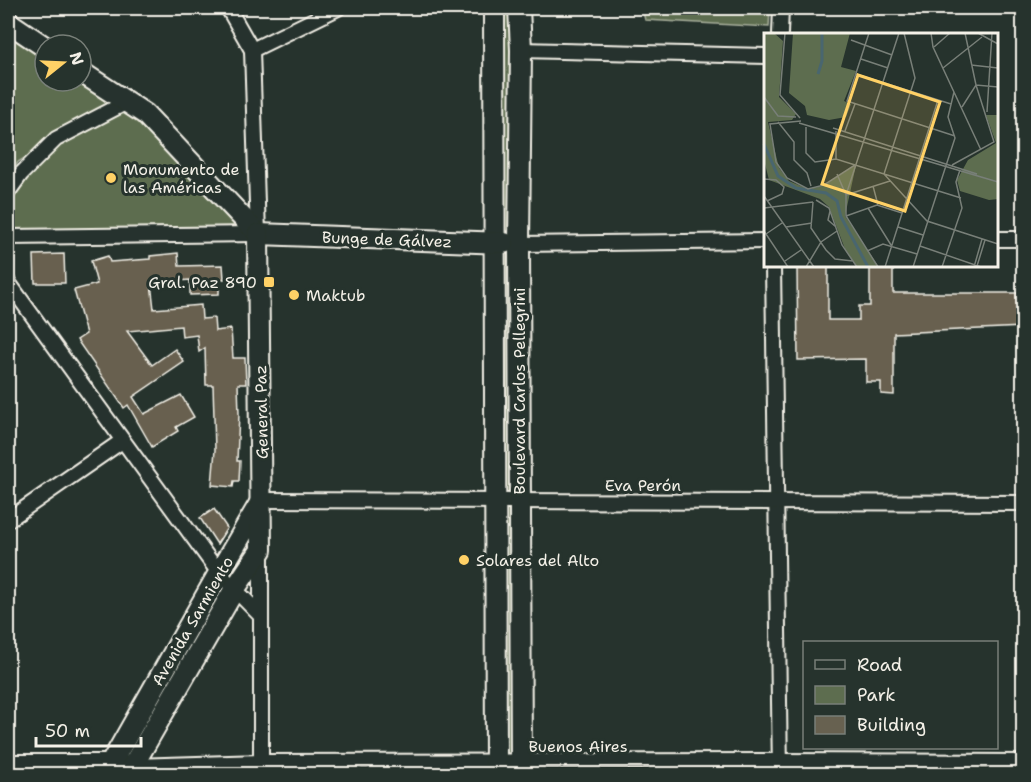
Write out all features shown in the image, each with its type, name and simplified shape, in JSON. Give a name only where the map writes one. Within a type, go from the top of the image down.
[{"type":"street","points":[[228,8],[252,50],[338,8]]},
{"type":"street","name":"Boulevard Carlos Pellegrini","points":[[494,8],[496,769]]},
{"type":"street","name":"Boulevard Carlos Pellegrini","points":[[519,8],[521,50],[520,768]]},
{"type":"street","points":[[780,33],[781,8]]},
{"type":"street","points":[[8,22],[33,40]]},
{"type":"street","name":"General Paz","points":[[252,50],[258,234],[262,500],[261,768]]},
{"type":"street","points":[[521,50],[764,56]]},
{"type":"street","points":[[93,80],[145,114],[258,234]]},
{"type":"street","points":[[8,192],[21,174],[56,139],[127,102]]},
{"type":"street","name":"Bunge de Gálvez","points":[[8,237],[258,234],[519,244],[764,241]]},
{"type":"street","points":[[998,239],[1023,239]]},
{"type":"street","points":[[773,267],[780,767]]},
{"type":"street","points":[[8,282],[219,573],[261,616]]},
{"type":"street","points":[[8,520],[122,441]]},
{"type":"street","name":"Eva Perón","points":[[262,500],[1023,503]]},
{"type":"street","name":"Avenida Sarmiento","points":[[119,770],[219,573],[262,500]]},
{"type":"street","name":"Avenida Sarmiento","points":[[119,770],[261,550]]},
{"type":"street","name":"Buenos Aires","points":[[119,770],[780,767],[1023,762]]},
{"type":"street","points":[[8,765],[119,770]]},
{"type":"green space","points":[[494,8],[518,8],[520,763],[496,762]]},
{"type":"green space","points":[[642,8],[770,8],[769,27],[645,20]]},
{"type":"green space","points":[[8,29],[33,46],[33,93],[93,93],[93,86],[127,102],[258,234],[8,237],[8,192],[55,139],[18,162],[8,179]]},
{"type":"building","points":[[178,253],[179,266],[223,265],[224,279],[219,279],[219,294],[190,295],[190,280],[151,283],[154,309],[201,305],[202,319],[214,318],[215,331],[231,329],[233,358],[245,358],[246,384],[238,384],[239,481],[234,481],[233,487],[212,485],[215,450],[213,385],[206,385],[205,348],[199,352],[197,335],[182,337],[181,326],[127,331],[152,365],[175,349],[184,362],[133,397],[144,414],[181,395],[194,417],[176,427],[178,431],[152,447],[128,405],[124,408],[77,340],[86,334],[74,290],[97,284],[91,261],[108,256],[110,262],[150,259],[150,256]]},
{"type":"building","points":[[64,254],[65,283],[35,283],[34,255]]},
{"type":"building","points":[[797,267],[828,267],[828,320],[859,320],[859,306],[870,306],[870,267],[893,267],[893,293],[1022,293],[1023,327],[894,333],[894,395],[881,394],[881,382],[866,382],[866,359],[798,360]]},
{"type":"building","points":[[214,509],[227,528],[217,544],[200,518]]},
{"type":"place","name":"Monumento de las Américas","points":[[111,178]]},
{"type":"place","name":"Gral. Paz 890","points":[[269,282]]},
{"type":"place","name":"Maktub","points":[[294,295]]},
{"type":"place","name":"Solares del Alto","points":[[464,560]]}]
